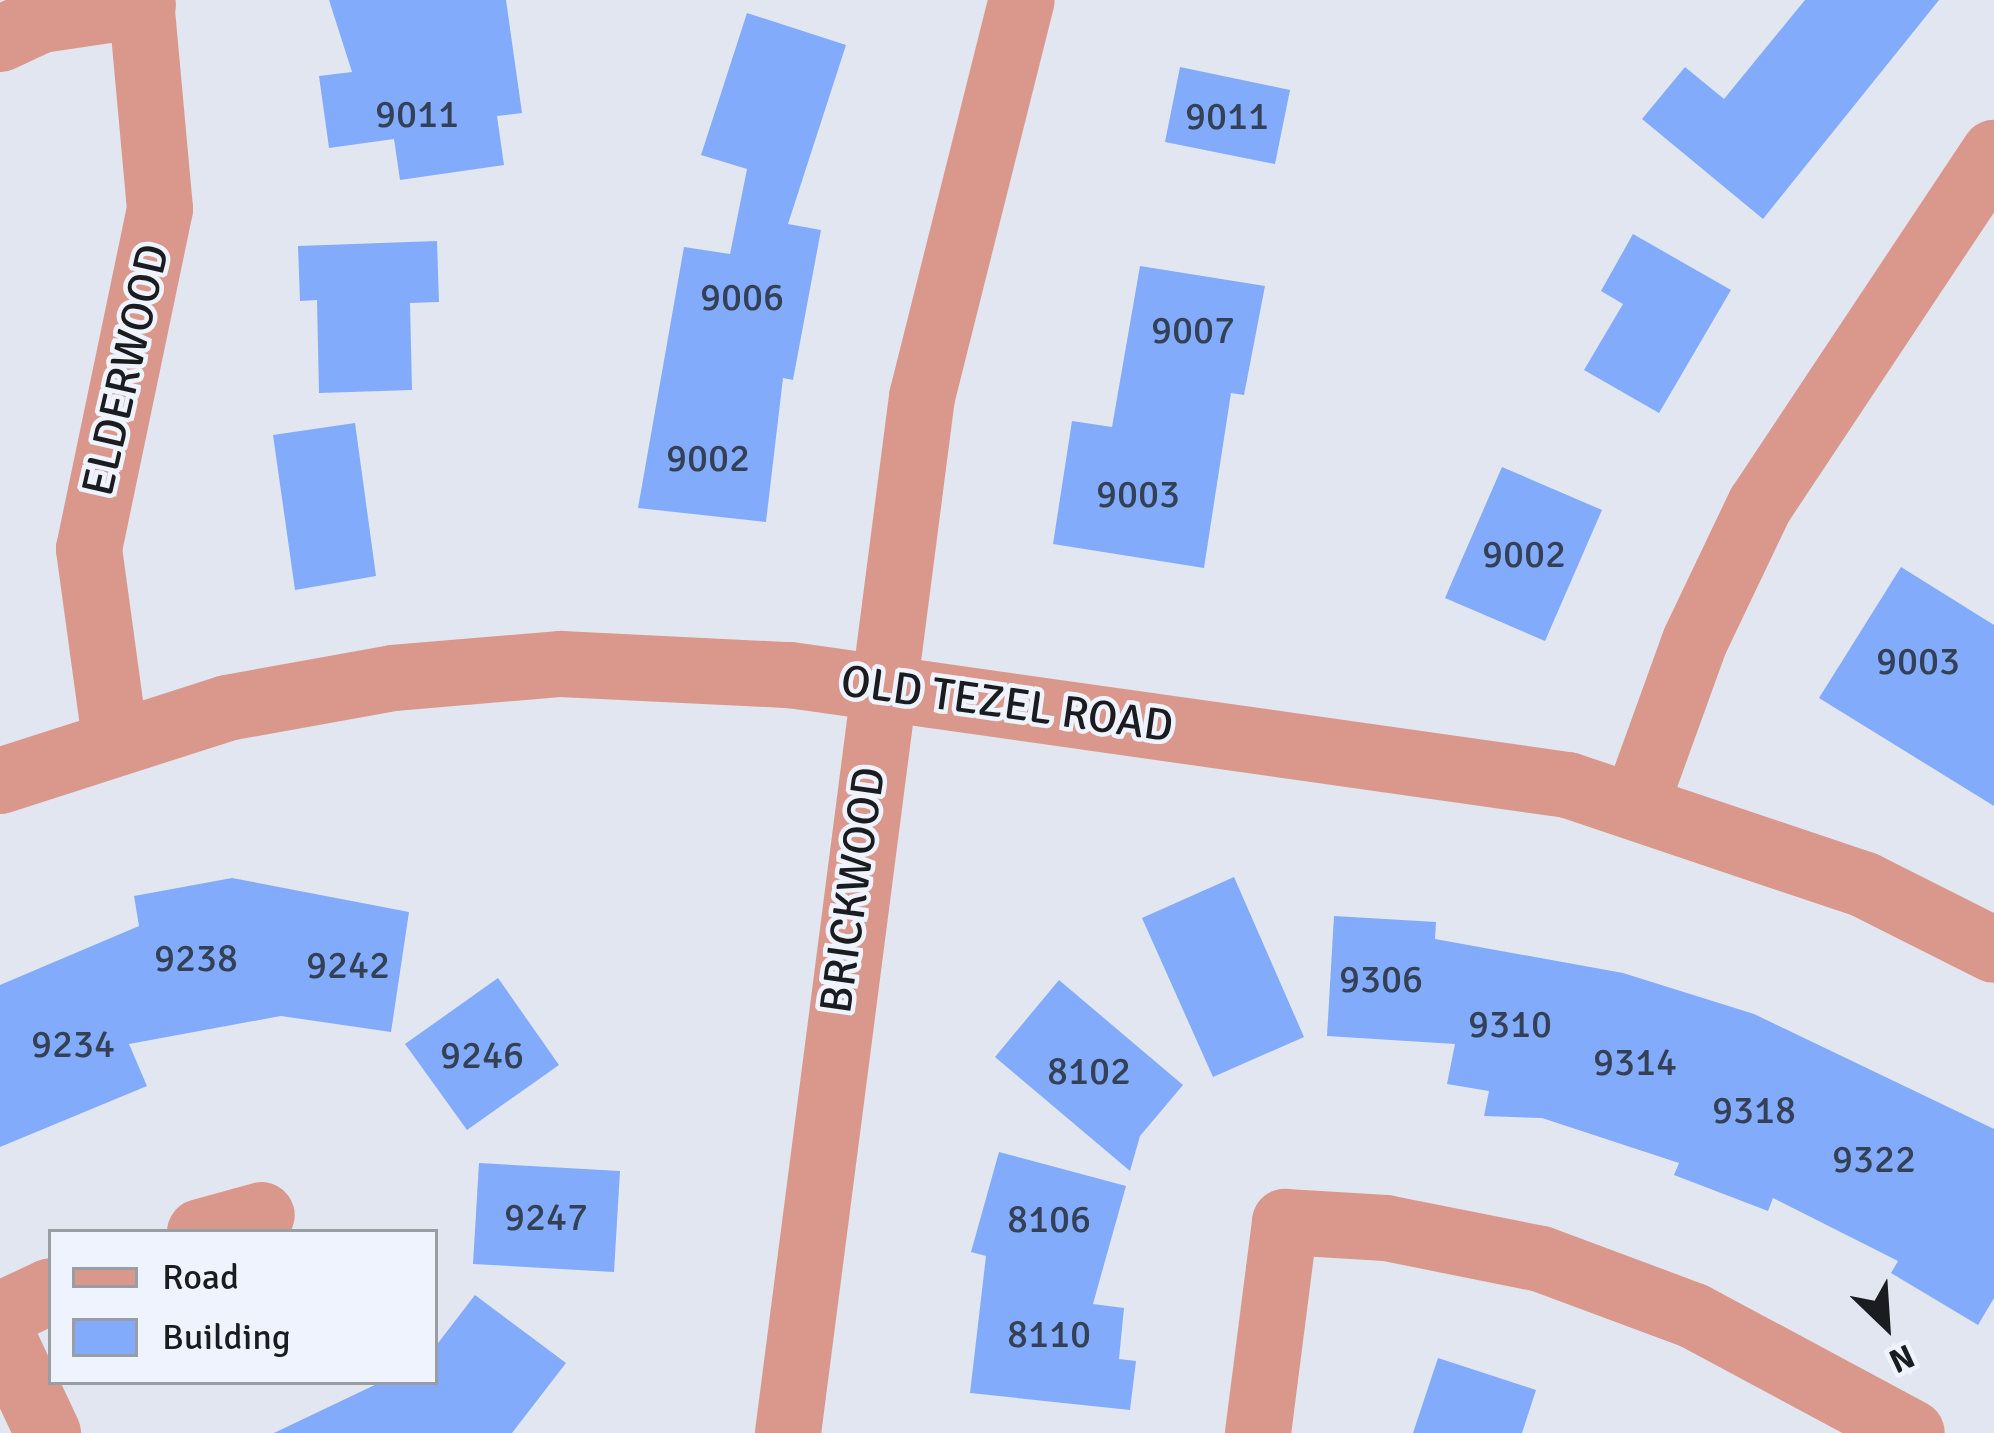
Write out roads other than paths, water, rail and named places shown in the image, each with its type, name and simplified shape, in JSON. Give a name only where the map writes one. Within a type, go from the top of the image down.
[{"type":"street","name":"BRICKWOOD","points":[[788,1433],[836,994],[884,688],[922,397],[1022,0]]},
{"type":"street","points":[[0,39],[41,20],[142,3]]},
{"type":"street","name":"ELDERWOOD","points":[[116,739],[89,549],[160,209],[142,3]]},
{"type":"street","points":[[1636,805],[1760,505],[1994,152]]},
{"type":"street","name":"OLD TEZEL ROAD","points":[[0,781],[116,739],[393,678],[561,664],[884,688],[1455,761],[1636,805],[1865,886],[1994,950]]},
{"type":"street","points":[[1258,1433],[1285,1222],[1386,1228],[1541,1259],[1694,1316],[1912,1433]]},
{"type":"street","points":[[0,1315],[48,1292]]},
{"type":"street","points":[[0,1331],[48,1433]]}]
